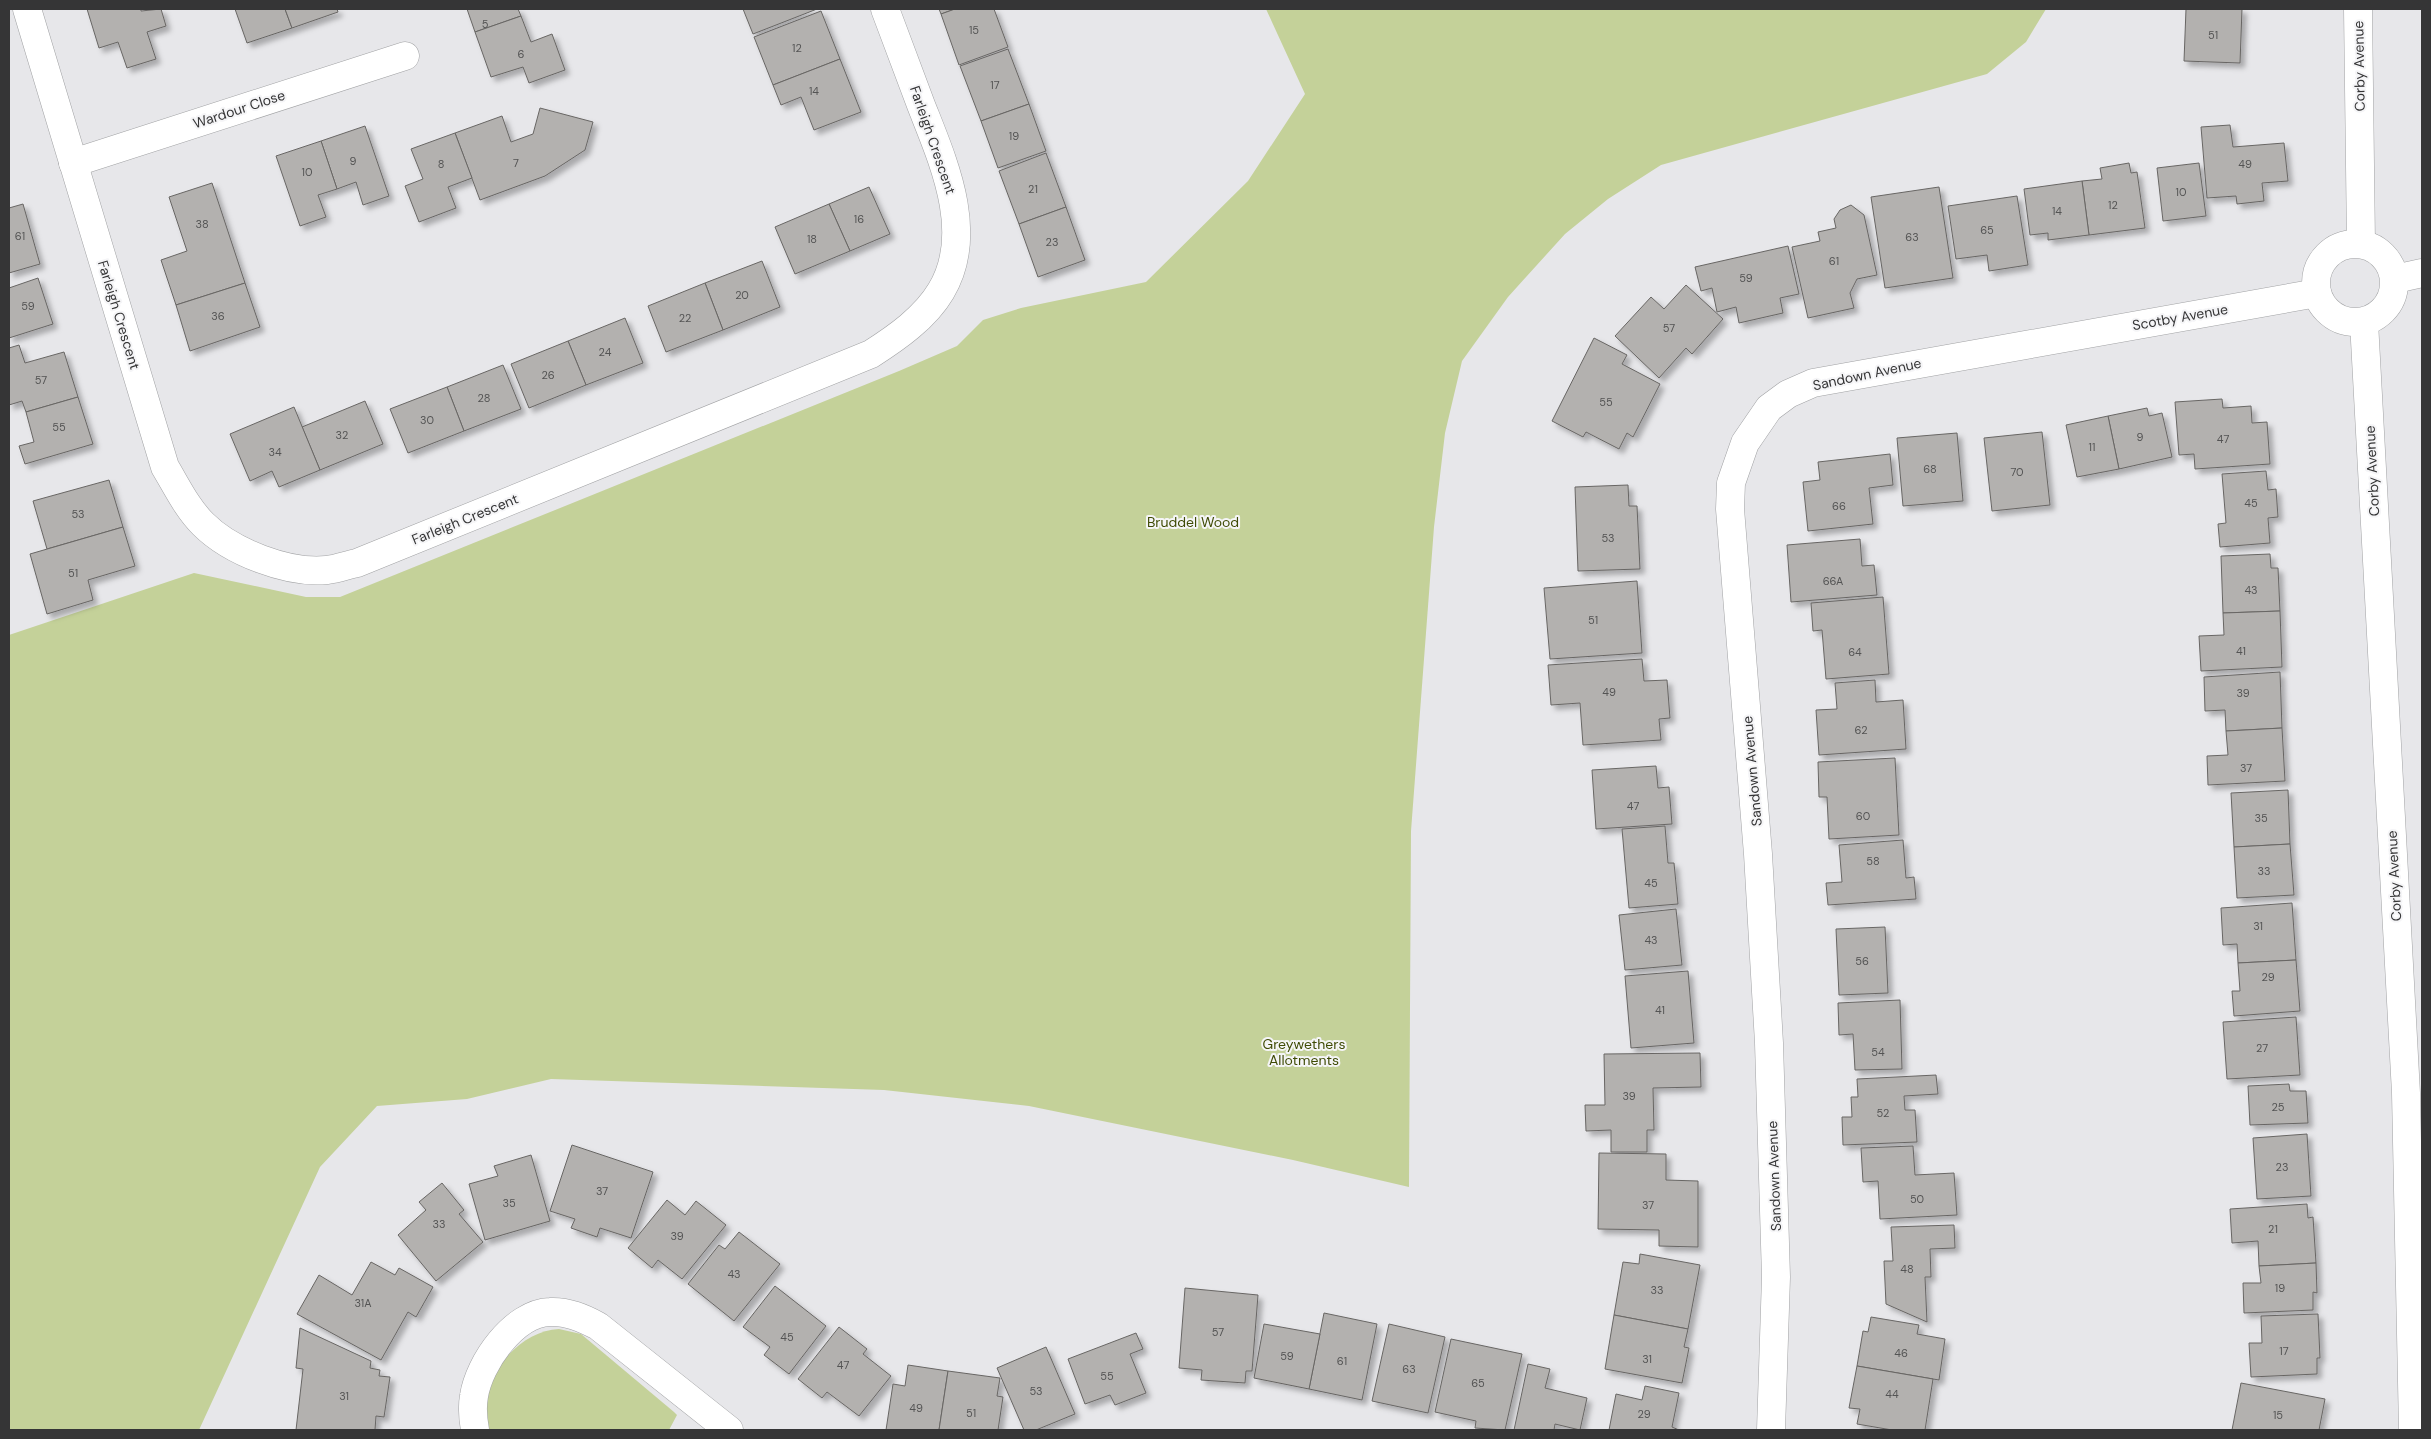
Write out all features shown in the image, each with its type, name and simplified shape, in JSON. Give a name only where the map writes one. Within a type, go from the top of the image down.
[{"type":"street","name":"Farleigh Crescent","points":[[26,9],[166,466],[185,501],[203,524],[223,540],[246,552],[287,567],[326,570],[357,562],[871,354],[906,330],[944,286],[953,258],[956,230],[953,200],[944,165],[885,9]]},
{"type":"street","name":"Corby Avenue","points":[[2358,9],[2361,244]]},
{"type":"street","name":"Wardour Close","points":[[72,163],[405,56]]},
{"type":"street","points":[[2361,244],[2373,248],[2384,255],[2391,266],[2395,279],[2394,293],[2388,306],[2377,316],[2364,322],[2348,322],[2334,316],[2323,307],[2317,293],[2316,273],[2326,256],[2342,245],[2361,244]]},
{"type":"street","points":[[2395,279],[2422,272]]},
{"type":"street","name":"Scotby Avenue","points":[[2044,341],[2317,293]]},
{"type":"street","name":"Corby Avenue","points":[[2364,322],[2414,1093],[2413,1430]]},
{"type":"street","name":"Sandown Avenue","points":[[1771,1430],[1776,1277],[1769,1043],[1758,854],[1730,509],[1731,482],[1745,443],[1769,408],[1788,394],[1813,383],[2044,341]]},
{"type":"street","points":[[475,1430],[472,1408],[474,1394],[483,1368],[496,1346],[522,1323],[534,1316],[549,1312],[581,1317],[598,1326],[700,1421],[729,1430]]},
{"type":"green space","points":[[1266,9],[2046,9],[2026,42],[1987,74],[1661,165],[1608,199],[1565,234],[1508,297],[1462,361],[1445,433],[1434,527],[1411,831],[1409,1187],[1293,1160],[1029,1106],[884,1090],[551,1079],[467,1099],[377,1106],[320,1167],[199,1430],[9,1430],[9,635],[194,573],[306,597],[340,597],[899,371],[957,346],[983,320],[1021,308],[1146,282],[1248,181],[1305,94]]},
{"type":"green space","points":[[559,1329],[581,1334],[674,1412],[677,1415],[669,1430],[489,1430],[485,1413],[487,1396],[492,1379],[501,1364],[513,1350],[527,1339],[543,1332]]},
{"type":"building","points":[[87,9],[141,9],[141,11],[161,9],[166,26],[147,32],[156,59],[127,68],[118,42],[99,48]]},
{"type":"building","points":[[235,9],[285,9],[292,28],[247,43]]},
{"type":"building","points":[[285,9],[337,9],[338,12],[292,28]]},
{"type":"building","points":[[467,9],[518,9],[521,16],[475,32]]},
{"type":"building","points":[[743,9],[817,9],[753,34]]},
{"type":"building","points":[[939,9],[955,9],[941,14]]},
{"type":"building","points":[[955,9],[994,9],[1008,47],[959,65],[941,14]]},
{"type":"building","points":[[2186,9],[2242,9],[2240,63],[2184,61]]},
{"type":"building","points":[[821,11],[840,59],[773,85],[754,37]]},
{"type":"building","points":[[521,16],[531,42],[552,34],[565,70],[529,83],[523,67],[491,77],[475,32]]},
{"type":"building","points":[[1008,49],[1029,104],[981,121],[960,66]]},
{"type":"building","points":[[840,59],[861,112],[814,130],[801,97],[781,105],[773,85]]},
{"type":"building","points":[[1029,104],[1046,151],[998,168],[981,121]]},
{"type":"building","points":[[540,108],[593,122],[585,150],[545,176],[480,200],[455,133],[502,116],[511,142],[533,134]]},
{"type":"building","points":[[2230,125],[2233,147],[2284,143],[2288,181],[2262,183],[2264,201],[2237,204],[2236,196],[2207,198],[2201,127]]},
{"type":"building","points":[[365,126],[389,196],[363,205],[356,182],[337,189],[321,141]]},
{"type":"building","points":[[455,133],[472,178],[448,187],[456,208],[419,222],[405,186],[423,179],[411,149]]},
{"type":"building","points":[[321,141],[337,189],[318,195],[326,217],[300,226],[276,156]]},
{"type":"building","points":[[1046,153],[1066,207],[1019,224],[999,171]]},
{"type":"building","points":[[2129,163],[2131,173],[2137,172],[2145,228],[2089,235],[2082,181],[2102,179],[2100,168]]},
{"type":"building","points":[[2199,163],[2206,216],[2163,221],[2157,168]]},
{"type":"building","points":[[2082,181],[2089,235],[2048,240],[2048,233],[2030,235],[2024,189]]},
{"type":"building","points":[[212,183],[245,283],[176,305],[161,260],[187,251],[169,197]]},
{"type":"building","points":[[869,187],[890,234],[850,251],[829,204]]},
{"type":"building","points":[[1939,187],[1953,278],[1885,288],[1871,197]]},
{"type":"building","points":[[2017,196],[2028,265],[1989,271],[1987,255],[1956,259],[1948,206]]},
{"type":"building","points":[[23,204],[40,264],[9,273],[9,208]]},
{"type":"building","points":[[829,204],[850,251],[795,274],[775,227]]},
{"type":"building","points":[[1851,205],[1864,215],[1877,275],[1857,279],[1850,293],[1854,308],[1808,318],[1792,247],[1820,241],[1818,232],[1836,228],[1834,219],[1840,210]]},
{"type":"building","points":[[1066,207],[1085,260],[1038,277],[1019,224]]},
{"type":"building","points":[[1788,246],[1799,294],[1780,298],[1783,313],[1739,323],[1736,307],[1717,312],[1712,288],[1701,291],[1695,267]]},
{"type":"building","points":[[762,261],[780,307],[723,330],[705,283]]},
{"type":"building","points":[[38,278],[53,324],[9,338],[9,288]]},
{"type":"building","points":[[245,283],[260,327],[190,351],[176,305]]},
{"type":"building","points":[[705,283],[723,330],[666,352],[648,306]]},
{"type":"building","points":[[1686,285],[1723,319],[1692,354],[1686,348],[1659,378],[1615,336],[1651,297],[1664,309]]},
{"type":"building","points":[[625,318],[643,363],[586,385],[568,341]]},
{"type":"building","points":[[1594,338],[1627,355],[1622,364],[1660,384],[1633,437],[1627,433],[1619,449],[1586,432],[1583,437],[1552,421]]},
{"type":"building","points":[[568,341],[586,385],[529,408],[511,364]]},
{"type":"building","points":[[19,345],[25,363],[64,352],[78,397],[26,412],[22,401],[9,405],[9,348]]},
{"type":"building","points":[[503,365],[521,409],[464,431],[447,387]]},
{"type":"building","points":[[447,387],[464,431],[408,453],[390,409]]},
{"type":"building","points":[[78,397],[93,444],[25,464],[19,446],[34,442],[26,412]]},
{"type":"building","points":[[2222,399],[2223,408],[2251,406],[2252,423],[2267,422],[2270,464],[2195,469],[2194,454],[2179,455],[2175,402]]},
{"type":"building","points":[[365,401],[383,444],[320,470],[302,427]]},
{"type":"building","points":[[294,407],[320,470],[279,487],[272,471],[250,481],[230,434]]},
{"type":"building","points":[[2147,408],[2149,416],[2162,413],[2172,457],[2119,469],[2108,416]]},
{"type":"building","points":[[2108,416],[2119,469],[2077,477],[2066,425]]},
{"type":"building","points":[[2042,432],[2050,505],[1992,511],[1984,438]]},
{"type":"building","points":[[1957,433],[1963,501],[1903,506],[1897,438]]},
{"type":"building","points":[[1890,454],[1893,485],[1869,488],[1873,524],[1808,531],[1803,482],[1820,480],[1818,462]]},
{"type":"building","points":[[2266,471],[2268,490],[2276,489],[2278,517],[2268,518],[2270,543],[2220,547],[2218,524],[2226,523],[2222,474]]},
{"type":"building","points":[[109,480],[123,527],[47,549],[33,501]]},
{"type":"building","points":[[1628,485],[1629,506],[1637,506],[1640,569],[1578,571],[1575,487]]},
{"type":"building","points":[[123,527],[135,566],[88,580],[93,600],[47,614],[30,554]]},
{"type":"building","points":[[1860,539],[1862,566],[1874,565],[1877,595],[1791,602],[1787,545]]},
{"type":"building","points":[[2270,554],[2271,568],[2278,568],[2280,611],[2223,613],[2221,556]]},
{"type":"building","points":[[1637,581],[1642,653],[1550,659],[1544,588]]},
{"type":"building","points":[[1883,597],[1889,674],[1826,679],[1822,630],[1813,631],[1811,603]]},
{"type":"building","points":[[2280,611],[2282,667],[2201,671],[2199,636],[2224,635],[2223,613]]},
{"type":"building","points":[[1642,659],[1644,681],[1667,680],[1670,718],[1659,719],[1661,740],[1583,745],[1580,703],[1551,705],[1548,665]]},
{"type":"building","points":[[2280,672],[2282,728],[2226,731],[2225,710],[2205,711],[2204,677]]},
{"type":"building","points":[[1875,680],[1876,702],[1903,700],[1906,749],[1819,755],[1816,710],[1837,709],[1835,683]]},
{"type":"building","points":[[2282,728],[2285,781],[2208,785],[2207,756],[2228,755],[2226,731]]},
{"type":"building","points":[[1895,758],[1899,835],[1829,839],[1827,797],[1819,797],[1818,762]]},
{"type":"building","points":[[1656,766],[1658,788],[1669,787],[1672,824],[1596,829],[1592,770]]},
{"type":"building","points":[[2288,790],[2290,844],[2234,847],[2231,793]]},
{"type":"building","points":[[1665,826],[1668,863],[1674,863],[1678,904],[1629,908],[1622,829]]},
{"type":"building","points":[[1903,840],[1906,878],[1914,877],[1916,899],[1828,905],[1826,883],[1842,882],[1839,845]]},
{"type":"building","points":[[2290,844],[2294,895],[2237,898],[2234,847]]},
{"type":"building","points":[[2292,903],[2296,960],[2238,963],[2237,944],[2223,945],[2221,908]]},
{"type":"building","points":[[1676,909],[1682,965],[1625,970],[1619,915]]},
{"type":"building","points":[[1885,927],[1888,993],[1839,995],[1836,929]]},
{"type":"building","points":[[2296,960],[2300,1011],[2234,1016],[2232,991],[2240,991],[2238,963]]},
{"type":"building","points":[[1688,971],[1694,1043],[1631,1048],[1625,976]]},
{"type":"building","points":[[1900,1000],[1902,1069],[1855,1070],[1853,1034],[1839,1035],[1838,1003]]},
{"type":"building","points":[[2296,1017],[2300,1075],[2227,1079],[2223,1022]]},
{"type":"building","points":[[1700,1053],[1701,1087],[1653,1088],[1654,1130],[1647,1130],[1647,1152],[1611,1152],[1611,1130],[1586,1131],[1585,1105],[1605,1105],[1604,1054]]},
{"type":"building","points":[[1936,1075],[1938,1094],[1904,1096],[1905,1110],[1915,1110],[1917,1142],[1843,1145],[1842,1117],[1852,1117],[1851,1097],[1858,1097],[1857,1079]]},
{"type":"building","points":[[2289,1084],[2290,1091],[2306,1091],[2308,1123],[2250,1125],[2248,1086]]},
{"type":"building","points":[[2307,1134],[2311,1196],[2257,1199],[2253,1138]]},
{"type":"building","points":[[572,1145],[653,1172],[631,1238],[600,1228],[597,1237],[571,1228],[575,1219],[550,1211]]},
{"type":"building","points":[[1913,1146],[1915,1175],[1954,1173],[1957,1215],[1880,1219],[1878,1181],[1863,1182],[1861,1148]]},
{"type":"building","points":[[1599,1153],[1666,1154],[1666,1180],[1698,1181],[1698,1247],[1659,1246],[1659,1230],[1598,1229]]},
{"type":"building","points":[[531,1155],[550,1221],[485,1240],[469,1184],[498,1176],[494,1166]]},
{"type":"building","points":[[442,1183],[464,1210],[459,1214],[483,1242],[436,1281],[398,1235],[426,1210],[419,1202]]},
{"type":"building","points":[[667,1200],[685,1215],[696,1201],[726,1225],[682,1279],[658,1260],[652,1268],[628,1248]]},
{"type":"building","points":[[2307,1204],[2308,1218],[2313,1217],[2316,1263],[2259,1266],[2258,1241],[2232,1243],[2230,1209]]},
{"type":"building","points":[[1954,1225],[1955,1248],[1930,1249],[1931,1277],[1925,1277],[1927,1322],[1886,1304],[1884,1261],[1893,1261],[1891,1227]]},
{"type":"building","points":[[739,1232],[780,1264],[734,1321],[688,1284],[719,1245],[725,1249]]},
{"type":"building","points":[[1640,1254],[1700,1265],[1688,1329],[1614,1315],[1623,1262],[1639,1264]]},
{"type":"building","points":[[371,1262],[395,1275],[399,1268],[433,1287],[416,1317],[408,1312],[381,1360],[297,1314],[319,1275],[352,1295]]},
{"type":"building","points":[[2316,1263],[2317,1293],[2313,1292],[2313,1310],[2244,1313],[2243,1283],[2261,1283],[2259,1266]]},
{"type":"building","points":[[775,1286],[826,1326],[789,1374],[764,1355],[770,1347],[743,1327]]},
{"type":"building","points":[[1185,1288],[1258,1295],[1252,1371],[1246,1371],[1245,1383],[1201,1380],[1202,1370],[1179,1368]]},
{"type":"building","points":[[1324,1313],[1377,1324],[1362,1400],[1309,1389]]},
{"type":"building","points":[[2318,1314],[2320,1358],[2317,1358],[2317,1374],[2251,1377],[2249,1343],[2262,1343],[2261,1316]]},
{"type":"building","points":[[1614,1315],[1688,1329],[1684,1347],[1689,1348],[1682,1383],[1605,1369]]},
{"type":"building","points":[[1871,1317],[1919,1325],[1917,1334],[1945,1339],[1939,1380],[1857,1366],[1863,1331],[1868,1332]]},
{"type":"building","points":[[1264,1324],[1320,1334],[1309,1389],[1254,1378]]},
{"type":"building","points":[[1389,1324],[1445,1337],[1428,1413],[1372,1401]]},
{"type":"building","points":[[839,1327],[867,1349],[863,1354],[891,1376],[859,1416],[827,1392],[822,1398],[798,1379]]},
{"type":"building","points":[[300,1328],[371,1361],[370,1368],[380,1370],[379,1376],[390,1377],[384,1417],[376,1416],[375,1430],[296,1430],[303,1369],[296,1368]]},
{"type":"building","points":[[1136,1333],[1143,1349],[1130,1354],[1146,1393],[1115,1405],[1110,1395],[1085,1404],[1068,1359]]},
{"type":"building","points":[[1451,1339],[1522,1354],[1505,1430],[1475,1428],[1476,1421],[1435,1412]]},
{"type":"building","points":[[1046,1347],[1075,1414],[1036,1430],[1024,1430],[997,1368]]},
{"type":"building","points":[[1528,1364],[1550,1369],[1545,1388],[1587,1398],[1580,1430],[1555,1424],[1554,1430],[1514,1430]]},
{"type":"building","points":[[908,1365],[948,1371],[939,1430],[886,1430],[893,1384],[905,1386]]},
{"type":"building","points":[[1857,1366],[1933,1379],[1925,1430],[1892,1430],[1857,1424],[1860,1409],[1849,1408]]},
{"type":"building","points":[[948,1371],[1000,1378],[997,1396],[1003,1397],[998,1430],[939,1430]]},
{"type":"building","points":[[2241,1383],[2325,1399],[2319,1430],[2232,1430]]},
{"type":"building","points":[[1645,1386],[1679,1393],[1672,1427],[1679,1430],[1609,1430],[1616,1394],[1642,1400]]},
{"type":"park label","name":"Bruddel Wood","points":[[1193,522]]},
{"type":"park label","name":"Greywethers Allotments","points":[[1304,1052]]}]
